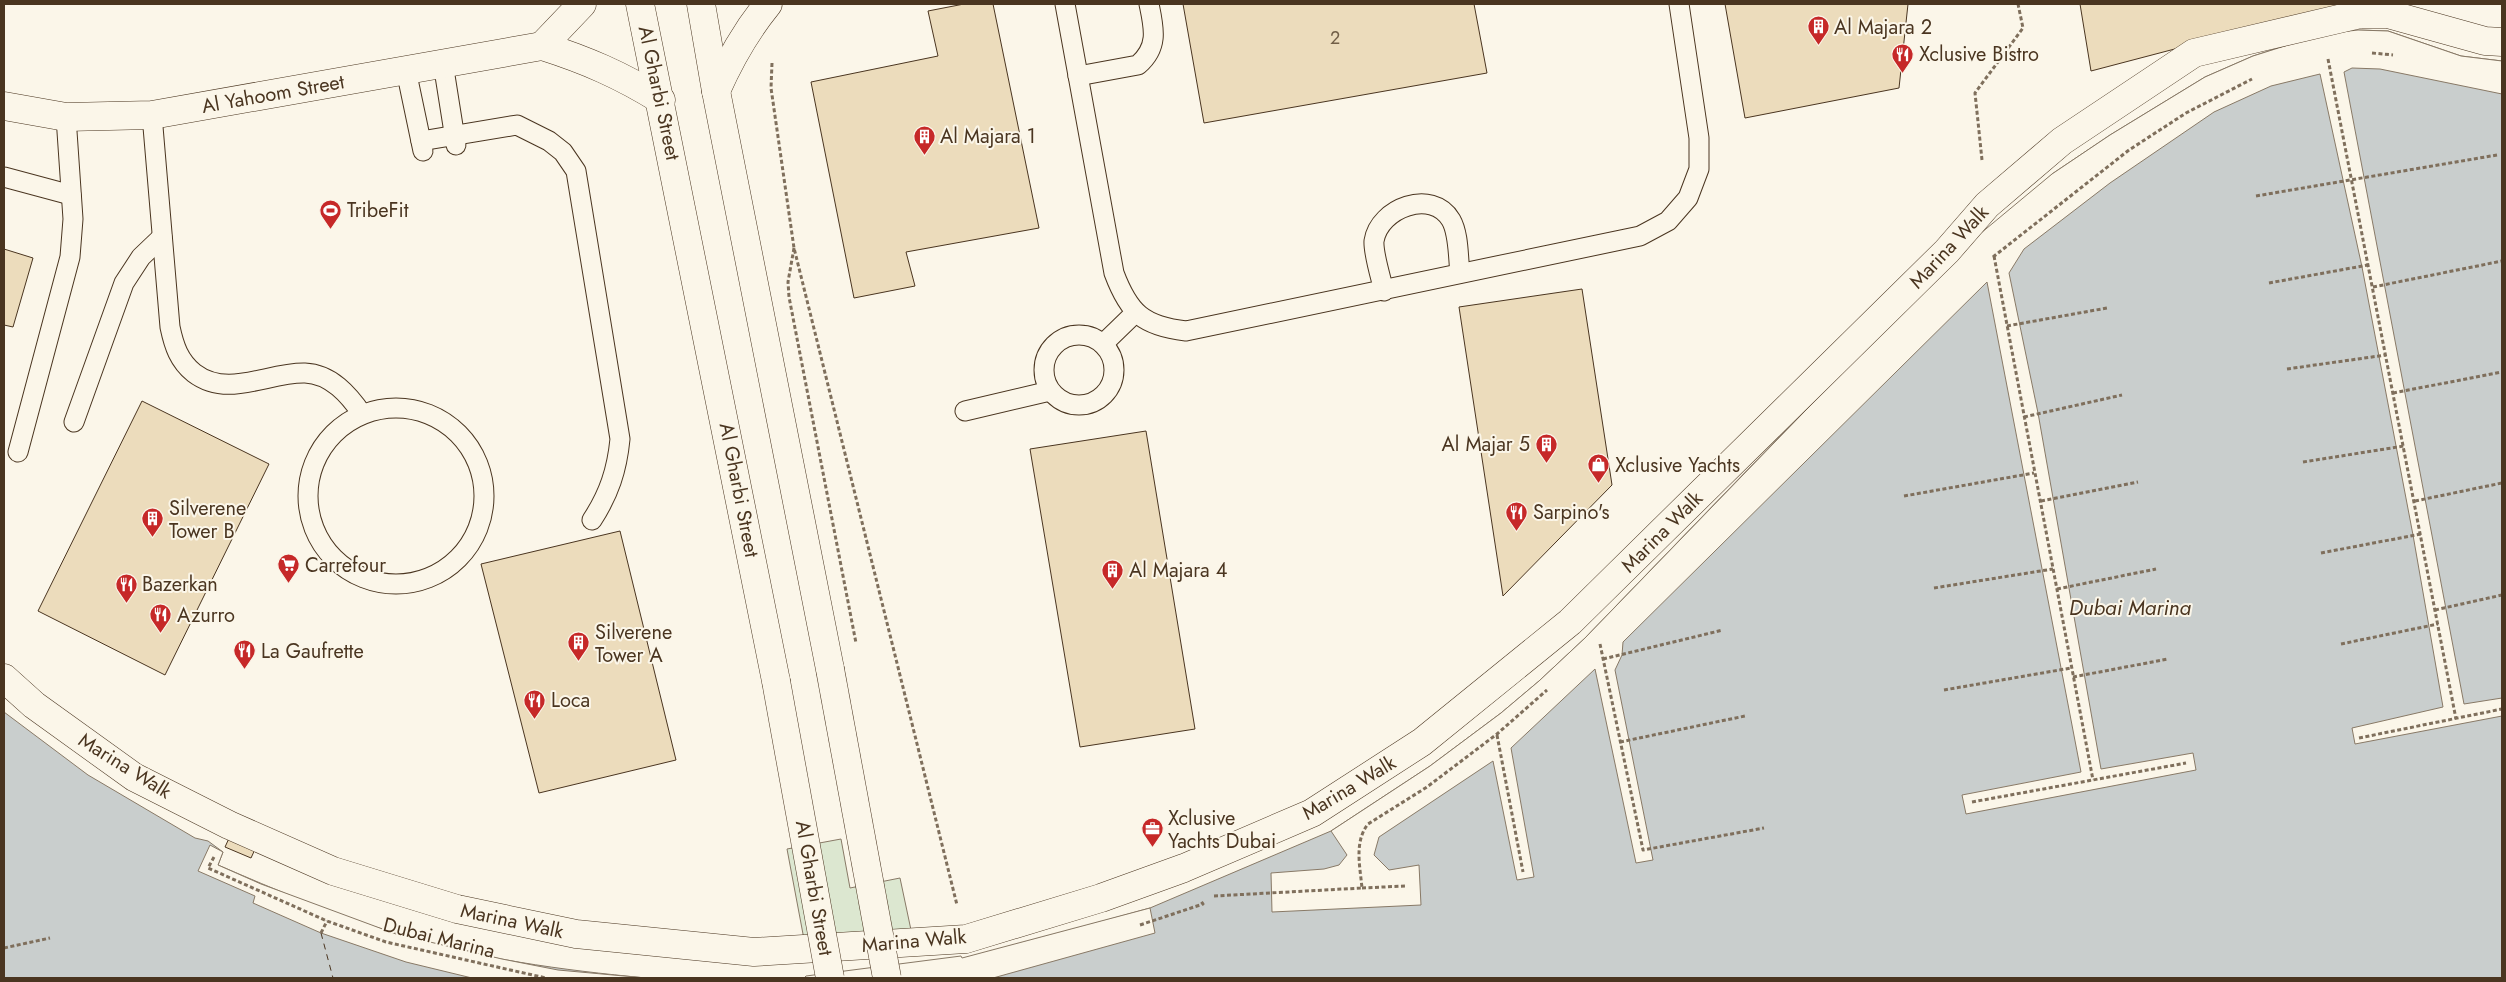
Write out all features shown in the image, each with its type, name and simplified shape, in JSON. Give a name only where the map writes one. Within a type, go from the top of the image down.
[{"type":"street","points":[[542,46],[582,4]]},
{"type":"street","name":"Al Gharbi Street","points":[[640,4],[661,100],[776,681],[830,978]]},
{"type":"street","points":[[701,4],[716,91],[830,669],[887,978]]},
{"type":"street","points":[[716,91],[731,58],[749,27],[768,4]]},
{"type":"street","name":"Marina Walk","points":[[4,678],[34,706],[134,777],[229,825],[333,872],[457,910],[576,934],[754,952],[966,939],[1119,891],[1184,868],[1275,829],[1312,813],[1422,742],[1570,622],[1947,251],[1987,206],[2062,141],[2194,53],[2360,14],[2388,14],[2484,41],[2502,42]]},
{"type":"street","name":"Al Yahoom Street","points":[[4,106],[66,117],[152,116],[542,46],[583,59],[615,73],[661,100]]},
{"type":"lane","points":[[1065,4],[1114,273],[1123,297],[1135,313],[1151,324],[1167,329],[1186,330],[1384,291],[1460,273],[1640,236],[1668,221],[1688,198],[1698,169],[1699,138],[1679,4]]},
{"type":"lane","points":[[1078,76],[1138,65],[1146,58],[1151,50],[1155,33],[1149,4]]},
{"type":"lane","points":[[443,63],[455,140]]},
{"type":"lane","points":[[406,70],[422,146],[517,125],[549,141],[563,152],[576,171],[620,439],[614,480],[605,501],[592,520]]},
{"type":"lane","points":[[152,116],[170,327],[174,347],[184,365],[201,378],[220,386],[306,373],[335,383],[350,397],[362,414]]},
{"type":"lane","points":[[18,452],[70,257],[73,219],[66,117]]},
{"type":"lane","points":[[4,177],[71,194]]},
{"type":"lane","points":[[1384,291],[1374,242],[1379,228],[1402,208],[1417,203],[1437,207],[1450,219],[1455,229],[1460,273]]},
{"type":"lane","points":[[74,422],[124,283],[140,256],[162,237]]},
{"type":"lane","points":[[1103,344],[1135,313]]},
{"type":"lane","points":[[1076,335],[1090,336],[1103,344],[1112,356],[1115,371],[1113,386],[1104,397],[1090,404],[1076,406],[1062,401],[1050,391],[1044,378],[1044,363],[1051,349],[1062,339],[1076,335]]},
{"type":"lane","points":[[965,411],[1050,391]]},
{"type":"lane","points":[[390,408],[419,410],[446,422],[467,443],[481,468],[485,498],[480,526],[466,552],[444,571],[417,582],[388,585],[360,577],[336,560],[318,537],[309,509],[309,480],[319,453],[337,430],[362,414],[390,408]]},
{"type":"path","points":[[1987,206],[1975,93],[2023,28],[2018,4]]},
{"type":"path","points":[[2366,52],[2398,56]]},
{"type":"path","points":[[2319,59],[2337,56]]},
{"type":"path","points":[[2328,57],[2456,719]]},
{"type":"path","points":[[772,59],[771,88],[794,248],[966,939]]},
{"type":"path","points":[[1987,263],[2129,150],[2186,112],[2259,75]]},
{"type":"path","points":[[2256,196],[2497,155]]},
{"type":"path","points":[[794,248],[788,282],[789,297],[857,647]]},
{"type":"path","points":[[1994,256],[2093,780]]},
{"type":"path","points":[[2373,287],[2502,261]]},
{"type":"path","points":[[2268,283],[2368,265]]},
{"type":"path","points":[[2007,326],[2107,308]]},
{"type":"path","points":[[2287,369],[2386,354]]},
{"type":"path","points":[[2393,393],[2502,372]]},
{"type":"path","points":[[2024,417],[2122,395]]},
{"type":"path","points":[[2303,462],[2404,446]]},
{"type":"path","points":[[1904,496],[2034,473]]},
{"type":"path","points":[[2040,501],[2138,482]]},
{"type":"path","points":[[2414,502],[2502,483]]},
{"type":"path","points":[[2321,553],[2421,534]]},
{"type":"path","points":[[1934,588],[2053,569]]},
{"type":"path","points":[[2057,589],[2156,569]]},
{"type":"path","points":[[2435,610],[2502,595]]},
{"type":"path","points":[[2341,644],[2438,624]]},
{"type":"path","points":[[1603,659],[1723,630]]},
{"type":"path","points":[[1593,650],[1607,637]]},
{"type":"path","points":[[1600,644],[1643,850],[1764,828]]},
{"type":"path","points":[[2073,677],[2168,659]]},
{"type":"path","points":[[1944,690],[2071,668]]},
{"type":"path","points":[[1362,888],[1359,845],[1362,833],[1368,824],[1427,787],[1497,734],[1549,689]]},
{"type":"path","points":[[2359,738],[2502,709]]},
{"type":"path","points":[[1620,742],[1745,716]]},
{"type":"path","points":[[1497,734],[1522,872]]},
{"type":"path","points":[[1972,802],[2186,763]]},
{"type":"path","points":[[1152,922],[1203,904],[1199,897],[1404,886]]},
{"type":"path","name":"Dubai Marina","points":[[258,890],[327,921],[395,944],[546,978]]},
{"type":"path","points":[[321,933],[327,921]]},
{"type":"path","points":[[4,948],[50,938]]},
{"type":"green space","points":[[841,839],[850,888],[900,878],[911,930],[806,950],[787,849]]},
{"type":"water","name":"Dubai Marina","points":[[2358,30],[2388,31],[2461,56],[2502,61],[2502,978],[806,978],[961,959],[1150,908],[1331,831],[1430,766],[1501,713],[1539,681],[1585,638],[1785,431],[2052,174],[2110,135],[2205,77],[2253,56],[2323,34]]},
{"type":"water","points":[[4,712],[88,775],[195,838],[208,841],[223,852],[218,865],[284,893],[373,926],[457,950],[551,967],[646,978],[4,978]]},
{"type":"pier","points":[[2358,30],[2388,31],[2461,56],[2502,61],[2502,94],[2380,69],[2352,68],[2344,72],[2464,704],[2502,698],[2502,716],[2355,744],[2352,728],[2443,707],[2413,535],[2362,267],[2320,74],[2271,86],[2214,112],[2110,183],[2024,249],[2009,273],[2038,413],[2101,769],[2193,753],[2196,770],[1966,814],[1962,795],[2081,772],[1987,282],[1623,642],[1622,655],[1615,670],[1653,860],[1636,863],[1595,669],[1511,748],[1534,877],[1517,880],[1493,761],[1379,837],[1374,855],[1389,870],[1419,865],[1421,905],[1272,912],[1271,873],[1324,869],[1339,865],[1347,855],[1331,831],[1430,766],[1501,713],[1539,681],[1585,638],[1963,248],[2052,174],[2110,135],[2205,77],[2253,56],[2323,34]]},
{"type":"pier","points":[[210,845],[223,852],[218,865],[261,884],[396,934],[558,970],[646,978],[472,978],[406,962],[321,933],[253,903],[255,896],[198,871]]},
{"type":"pier","points":[[1150,908],[1155,933],[993,978],[804,978],[806,976],[961,956],[962,958]]},
{"type":"building","name":"Al Majara 1","points":[[964,4],[993,4],[1039,228],[906,252],[915,286],[854,298],[811,82],[938,56],[928,11]]},
{"type":"building","points":[[1183,4],[1474,4],[1487,73],[1204,123]]},
{"type":"building","name":"Al Majara 2","points":[[1725,4],[1908,4],[1899,88],[1745,118]]},
{"type":"building","points":[[2080,4],[2346,4],[2091,71]]},
{"type":"building","points":[[4,249],[33,258],[13,327],[4,325]]},
{"type":"building","name":"Al Majar 5","points":[[1582,289],[1612,485],[1503,596],[1459,307]]},
{"type":"building","name":"Silverene Tower B","points":[[142,401],[269,464],[165,675],[38,611]]},
{"type":"building","name":"Al Majara 4","points":[[1146,431],[1195,729],[1080,747],[1030,449]]},
{"type":"building","name":"Silverene Tower A","points":[[620,531],[676,760],[539,793],[481,564]]},
{"type":"building","points":[[231,834],[257,845],[251,858],[225,847]]},
{"type":"ferry route","points":[[321,933],[333,978]]},
{"type":"place","name":"Al Majara 2","points":[[1818,46]]},
{"type":"place","name":"Xclusive Bistro","points":[[1903,73]]},
{"type":"place","name":"Al Majara 1","points":[[924,155]]},
{"type":"place","name":"TribeFit","points":[[331,229]]},
{"type":"place","name":"Al Majar 5","points":[[1546,463]]},
{"type":"place","name":"Xclusive Yachts","points":[[1599,484]]},
{"type":"place","name":"Sarpino's","points":[[1517,531]]},
{"type":"place","name":"Silverene Tower B","points":[[153,538]]},
{"type":"place","name":"Carrefour","points":[[289,584]]},
{"type":"place","name":"Al Majara 4","points":[[1113,589]]},
{"type":"place","name":"Bazerkan","points":[[126,603]]},
{"type":"place","name":"Azurro","points":[[161,634]]},
{"type":"place","name":"Silverene Tower A","points":[[579,662]]},
{"type":"place","name":"La Gaufrette","points":[[245,670]]},
{"type":"place","name":"Loca","points":[[535,719]]},
{"type":"place","name":"Xclusive Yachts Dubai","points":[[1152,848]]}]
